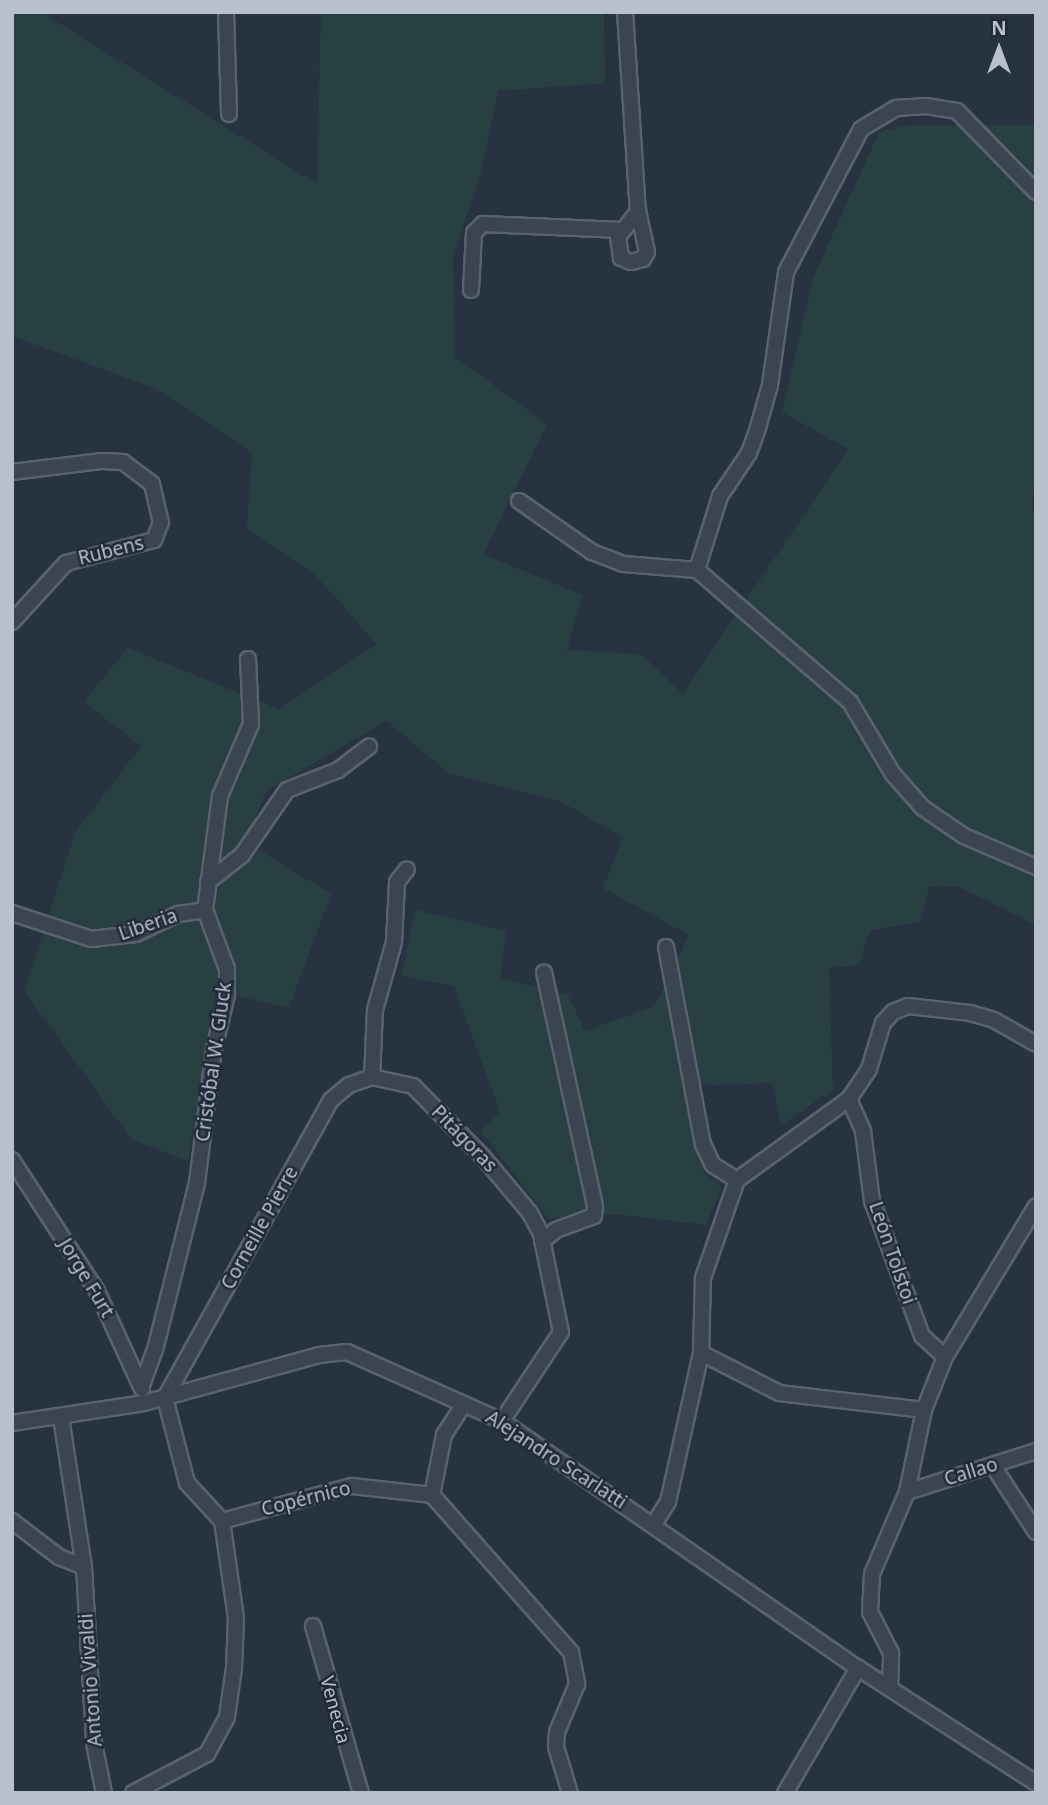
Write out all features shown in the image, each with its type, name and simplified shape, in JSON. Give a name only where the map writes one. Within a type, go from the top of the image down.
[{"type":"street","points":[[226,12],[229,114]]},
{"type":"street","points":[[625,12],[638,211],[647,252],[643,259],[631,262],[621,258],[618,237],[638,211]]},
{"type":"street","points":[[697,569],[720,496],[749,453],[757,430],[770,385],[786,272],[860,129],[896,108],[926,106],[957,111],[1036,192]]},
{"type":"street","points":[[471,290],[474,233],[483,224],[622,230]]},
{"type":"street","name":"Rubens","points":[[12,472],[102,461],[123,463],[152,484],[161,522],[154,540],[66,563],[12,622]]},
{"type":"street","points":[[519,501],[592,552],[623,564],[697,569],[850,702],[893,774],[923,808],[964,836],[1036,867]]},
{"type":"street","name":"Cristóbal W. Gluck","points":[[142,1385],[155,1350],[197,1183],[214,1049],[227,995],[227,969],[205,910],[220,796],[251,724],[248,660]]},
{"type":"street","points":[[208,882],[242,855],[287,790],[338,770],[369,747]]},
{"type":"street","points":[[372,1077],[375,1010],[394,942],[397,882],[407,869]]},
{"type":"street","name":"Liberia","points":[[12,913],[91,939],[136,934],[178,914],[205,910]]},
{"type":"street","points":[[666,947],[703,1144],[713,1165],[737,1180]]},
{"type":"street","points":[[542,1241],[594,1216],[595,1206],[544,973]]},
{"type":"street","points":[[654,1524],[668,1502],[701,1353],[703,1278],[726,1203],[737,1180],[849,1099],[869,1069],[883,1023],[908,1006],[993,1020],[1036,1044]]},
{"type":"street","name":"Pitágoras","points":[[372,1077],[413,1086],[523,1204],[542,1241],[561,1332],[502,1421]]},
{"type":"street","name":"Corneille Pierre","points":[[165,1398],[331,1100],[349,1085],[372,1077]]},
{"type":"street","name":"León Tolstoi","points":[[849,1099],[859,1114],[872,1200],[885,1238],[922,1336],[945,1357]]},
{"type":"street","name":"Jorge Furt","points":[[12,1160],[97,1291],[142,1385],[144,1403]]},
{"type":"street","points":[[890,1687],[891,1653],[870,1612],[868,1591],[906,1492],[924,1410],[945,1357],[1036,1206]]},
{"type":"street","name":"Alejandro Scarlatti","points":[[12,1423],[144,1403],[332,1352],[347,1352],[502,1421],[858,1668],[1036,1783]]},
{"type":"street","points":[[701,1353],[779,1393],[924,1410]]},
{"type":"street","points":[[133,1793],[207,1754],[227,1717],[236,1618],[222,1521],[187,1483],[165,1398]]},
{"type":"street","points":[[464,1404],[444,1435],[432,1495],[571,1652],[577,1684],[556,1740],[570,1793]]},
{"type":"street","name":"Antonio Vivaldi","points":[[61,1417],[84,1567],[94,1743],[104,1793]]},
{"type":"street","name":"Callao","points":[[906,1492],[1036,1451]]},
{"type":"street","points":[[993,1466],[1036,1532]]},
{"type":"street","name":"Copérnico","points":[[222,1521],[352,1486],[432,1495]]},
{"type":"street","points":[[12,1521],[59,1556],[84,1567]]},
{"type":"street","name":"Venecia","points":[[313,1626],[362,1793]]},
{"type":"street","points":[[788,1792],[858,1668]]},
{"type":"green space","points":[[12,12],[41,12],[317,184],[321,12],[604,12],[605,83],[498,91],[481,172],[453,259],[455,357],[547,424],[483,554],[582,595],[567,650],[641,654],[683,694],[848,449],[782,412],[813,278],[879,132],[909,125],[1036,125],[1036,463],[1032,510],[1036,515],[1036,925],[957,886],[929,887],[920,922],[870,930],[859,965],[829,968],[833,1090],[781,1125],[772,1083],[686,1086],[704,1173],[722,1187],[706,1225],[615,1214],[548,1219],[481,1131],[500,1112],[454,986],[402,976],[415,910],[506,931],[500,978],[568,995],[585,1031],[655,1006],[689,935],[603,888],[623,838],[562,802],[449,774],[387,721],[266,791],[246,842],[331,894],[289,1008],[216,991],[188,1161],[132,1140],[24,991],[75,833],[141,746],[83,702],[128,648],[279,709],[377,644],[315,575],[247,529],[252,452],[154,388],[12,336]]}]
